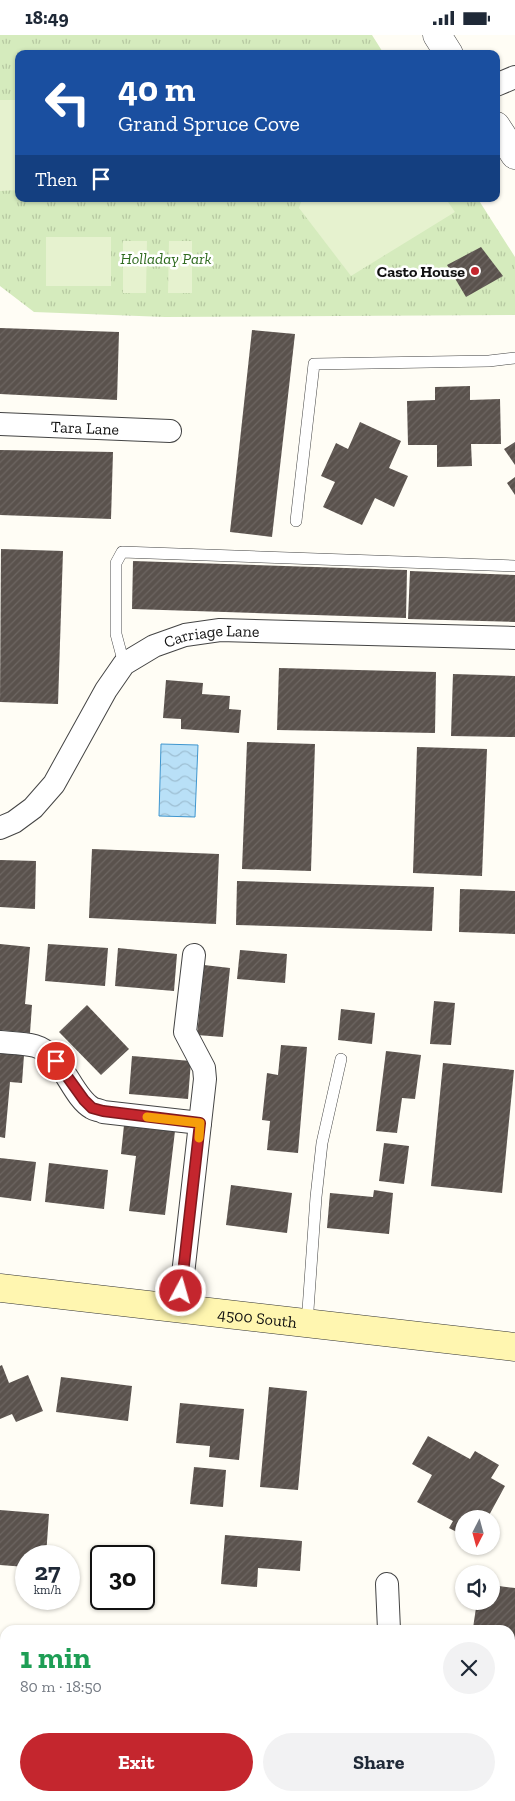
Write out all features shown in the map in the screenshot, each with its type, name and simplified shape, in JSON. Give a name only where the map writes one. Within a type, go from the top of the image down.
[{"type":"main road","name":"4500 South","points":[[0,1289],[515,1347]]},
{"type":"street","points":[[500,83],[515,77]]},
{"type":"street","points":[[500,132],[515,155]]},
{"type":"street","name":"Tara Lane","points":[[0,424],[170,431]]},
{"type":"street","name":"Carriage Lane","points":[[0,828],[14,822],[33,808],[54,785],[106,690],[124,664],[154,646],[185,635],[220,630],[515,638]]},
{"type":"street","points":[[179,1310],[205,1079],[204,1068],[185,1032],[194,955]]},
{"type":"street","points":[[0,1042],[35,1046],[46,1051],[56,1061],[92,1108],[200,1123]]},
{"type":"street","points":[[387,1584],[389,1625]]},
{"type":"lane","points":[[296,521],[314,364],[489,361],[515,358]]},
{"type":"lane","points":[[124,664],[116,634],[116,563],[122,552],[515,566]]},
{"type":"lane","points":[[307,1324],[316,1197],[322,1143],[342,1059]]},
{"type":"green space","name":"Holladay Park","points":[[0,35],[372,35],[381,50],[15,50],[15,202],[480,202],[515,257],[515,315],[165,317],[34,312],[0,286]]},
{"type":"green space","points":[[0,100],[15,100],[15,190],[0,191]]},
{"type":"green space","points":[[301,202],[448,202],[455,212],[351,276],[299,208]]},
{"type":"green space","points":[[46,237],[111,237],[111,286],[46,286]]},
{"type":"green space","points":[[123,241],[147,241],[146,293],[123,293]]},
{"type":"green space","points":[[169,241],[192,241],[192,293],[168,293]]},
{"type":"water","points":[[161,744],[198,745],[195,817],[159,816]]},
{"type":"building","name":"Casto House","points":[[481,247],[503,276],[466,297],[447,265]]},
{"type":"building","points":[[0,328],[119,332],[117,400],[0,394]]},
{"type":"building","points":[[252,330],[295,334],[272,537],[230,532]]},
{"type":"building","points":[[470,386],[470,400],[500,399],[501,444],[471,444],[472,466],[437,467],[437,445],[408,445],[407,401],[435,400],[435,387]]},
{"type":"building","points":[[360,422],[401,441],[389,468],[408,476],[394,507],[375,498],[362,525],[323,507],[335,482],[321,476],[336,443],[348,449]]},
{"type":"building","points":[[515,442],[515,465],[504,449]]},
{"type":"building","points":[[0,450],[113,452],[111,519],[0,515]]},
{"type":"building","points":[[515,477],[515,495],[507,483]]},
{"type":"building","points":[[1,549],[63,551],[58,704],[0,702]]},
{"type":"building","points":[[133,561],[407,570],[406,618],[132,609]]},
{"type":"building","points":[[410,571],[515,575],[515,622],[408,619]]},
{"type":"building","points":[[279,668],[436,672],[435,733],[277,730]]},
{"type":"building","points":[[453,674],[515,676],[515,737],[451,736]]},
{"type":"building","points":[[166,680],[203,683],[202,694],[230,696],[229,709],[241,710],[239,733],[181,729],[181,719],[163,718]]},
{"type":"building","points":[[247,742],[315,744],[311,871],[242,869]]},
{"type":"building","points":[[417,747],[487,749],[482,876],[413,873]]},
{"type":"building","points":[[92,849],[219,854],[216,924],[89,918]]},
{"type":"building","points":[[0,860],[36,861],[35,909],[0,907]]},
{"type":"building","points":[[237,881],[434,887],[432,931],[236,925]]},
{"type":"building","points":[[460,889],[515,891],[515,934],[459,932]]},
{"type":"building","points":[[0,944],[30,947],[25,1004],[32,1005],[30,1033],[0,1030]]},
{"type":"building","points":[[48,944],[108,948],[105,986],[45,981]]},
{"type":"building","points":[[118,948],[177,954],[174,991],[115,986]]},
{"type":"building","points":[[240,950],[287,954],[285,983],[237,979]]},
{"type":"building","points":[[204,965],[230,968],[223,1037],[197,1035]]},
{"type":"building","points":[[434,1001],[455,1003],[451,1045],[430,1044]]},
{"type":"building","points":[[87,1005],[129,1049],[101,1075],[59,1032]]},
{"type":"building","points":[[341,1009],[375,1013],[372,1044],[338,1040]]},
{"type":"building","points":[[281,1045],[307,1047],[298,1153],[267,1150],[270,1121],[262,1120],[267,1073],[278,1075]]},
{"type":"building","points":[[386,1051],[421,1055],[415,1099],[402,1098],[397,1133],[376,1131]]},
{"type":"building","points":[[0,1053],[24,1055],[22,1083],[10,1082],[5,1138],[0,1137]]},
{"type":"building","points":[[132,1056],[191,1061],[188,1099],[129,1094]]},
{"type":"building","points":[[443,1063],[514,1070],[502,1193],[431,1186]]},
{"type":"building","points":[[124,1125],[175,1131],[165,1215],[129,1211],[136,1156],[121,1154]]},
{"type":"building","points":[[384,1143],[409,1146],[404,1184],[379,1181]]},
{"type":"building","points":[[0,1158],[36,1162],[31,1201],[0,1197]]},
{"type":"building","points":[[49,1163],[108,1170],[104,1209],[45,1202]]},
{"type":"building","points":[[231,1185],[292,1193],[287,1233],[226,1225]]},
{"type":"building","points":[[374,1190],[393,1193],[389,1234],[327,1228],[330,1193],[373,1197]]},
{"type":"building","points":[[2,1365],[9,1383],[28,1375],[43,1411],[16,1422],[12,1414],[0,1419],[0,1366]]},
{"type":"building","points":[[61,1377],[132,1386],[128,1421],[56,1412]]},
{"type":"building","points":[[269,1387],[307,1391],[298,1490],[260,1487]]},
{"type":"building","points":[[180,1403],[244,1409],[239,1460],[209,1457],[210,1446],[176,1443]]},
{"type":"building","points":[[428,1436],[470,1459],[475,1451],[499,1465],[491,1478],[505,1486],[492,1510],[455,1510],[455,1531],[449,1528],[453,1521],[417,1502],[432,1475],[412,1464]]},
{"type":"building","points":[[194,1467],[226,1470],[223,1507],[190,1504]]},
{"type":"building","points":[[0,1510],[49,1514],[47,1545],[15,1545],[15,1566],[0,1565]]},
{"type":"building","points":[[225,1535],[302,1541],[300,1571],[258,1568],[257,1587],[221,1584]]},
{"type":"building","points":[[500,1586],[515,1588],[515,1625],[473,1625],[476,1610],[500,1610]]},
{"type":"slow traffic","points":[[147,1117],[200,1123],[199,1138]]},
{"type":"place","name":"Casto House","points":[[475,271]]},
{"type":"route","points":[[56,1061],[92,1108],[200,1123],[181,1291]]}]
